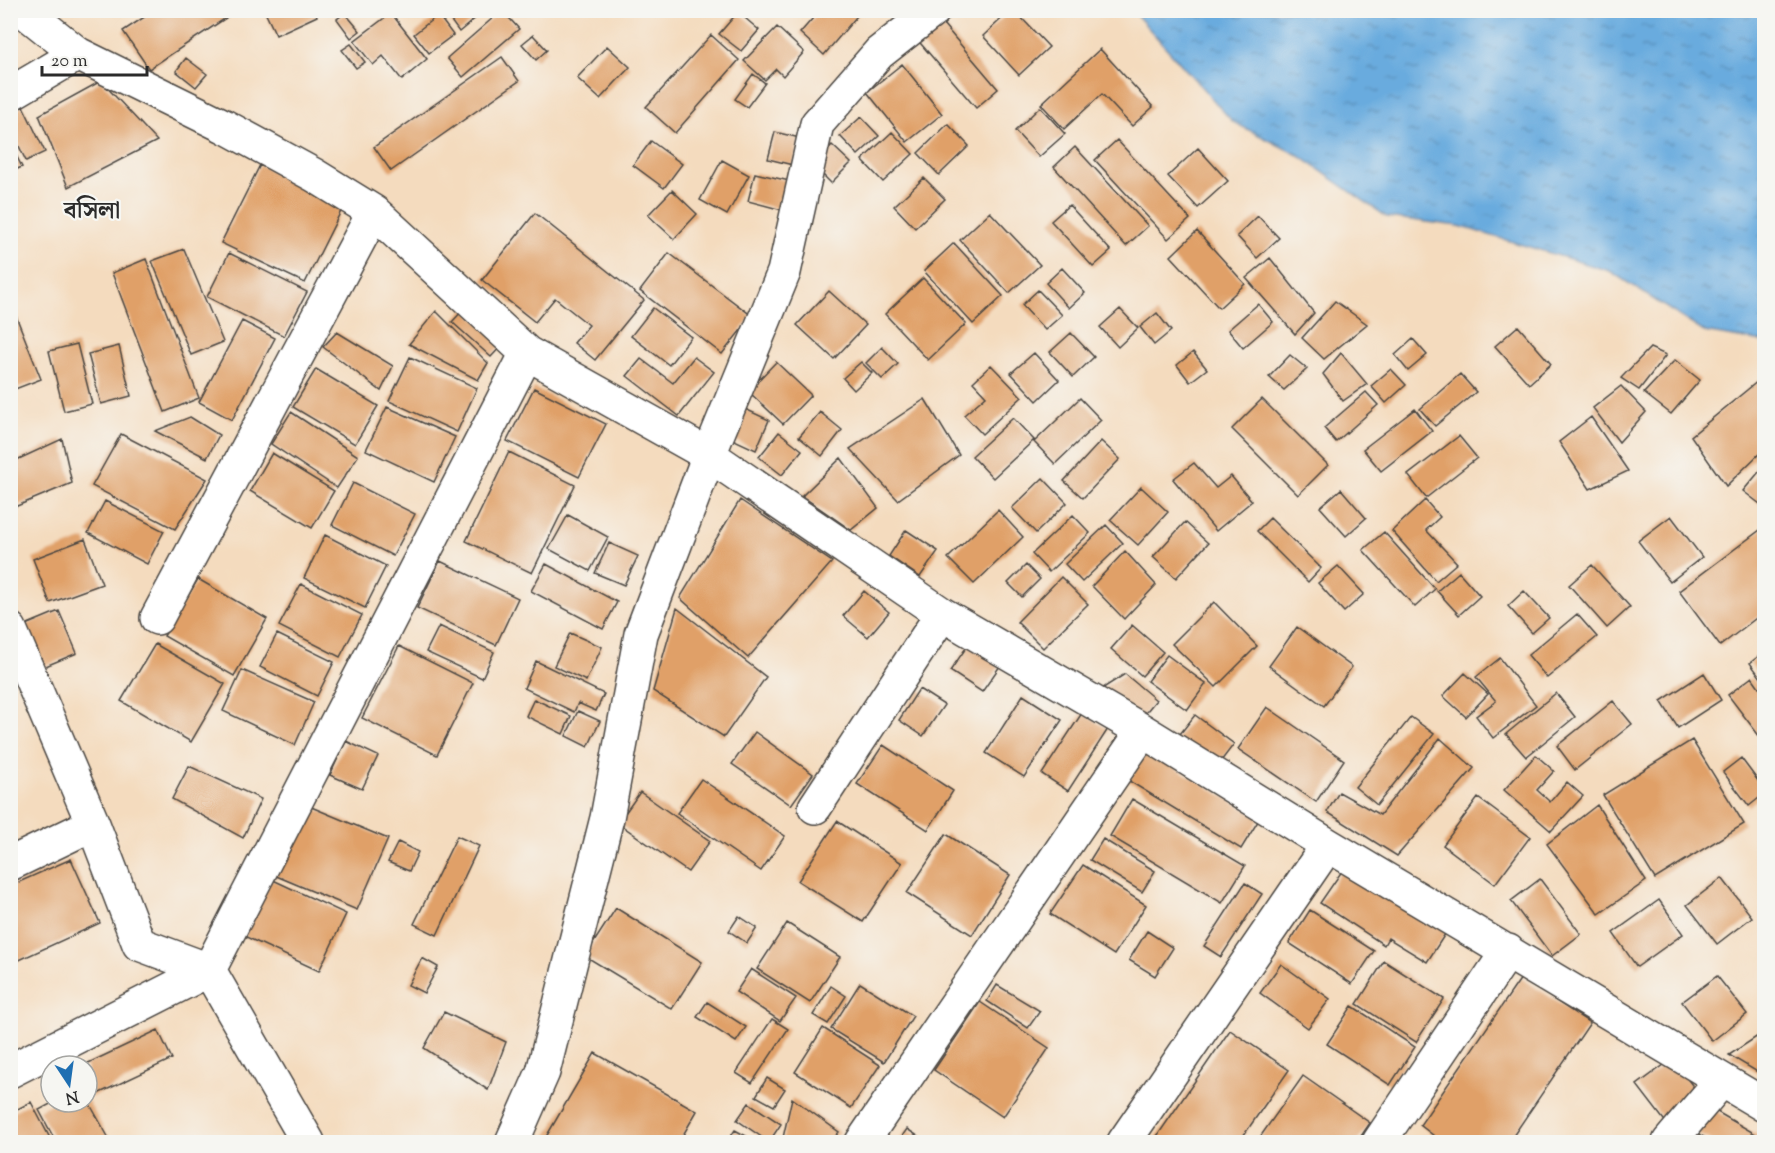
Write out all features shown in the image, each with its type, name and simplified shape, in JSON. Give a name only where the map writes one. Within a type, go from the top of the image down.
[{"type":"street","points":[[23,10],[78,54],[224,126],[374,212],[527,353],[709,455],[942,614],[1143,731],[1328,845],[1764,1105]]},
{"type":"street","points":[[512,1143],[543,1072],[607,818],[641,634],[709,455],[784,272],[817,124],[879,53],[916,16]]},
{"type":"street","points":[[10,94],[78,54]]},
{"type":"street","points":[[157,618],[374,212]]},
{"type":"street","points":[[10,1071],[209,970],[527,353]]},
{"type":"street","points":[[815,807],[942,614]]},
{"type":"street","points":[[10,629],[93,824],[139,944],[209,970],[308,1143]]},
{"type":"street","points":[[862,1143],[1143,731]]},
{"type":"street","points":[[10,864],[93,824]]},
{"type":"street","points":[[1124,1143],[1328,845]]},
{"type":"street","points":[[1379,1143],[1508,951]]},
{"type":"street","points":[[1669,1143],[1721,1080]]},
{"type":"water","points":[[1133,11],[1764,11],[1764,342],[1704,332],[1610,271],[1459,226],[1387,217],[1298,155],[1233,122]]},
{"type":"building","points":[[155,10],[238,10],[149,69],[123,31]]},
{"type":"building","points":[[264,10],[315,10],[317,16],[276,35]]},
{"type":"building","points":[[465,10],[474,10],[478,16],[459,32],[451,21]]},
{"type":"building","points":[[502,10],[519,29],[463,77],[447,58]]},
{"type":"building","points":[[820,10],[862,10],[824,55],[800,33]]},
{"type":"building","points":[[1011,10],[1014,10],[1049,47],[1019,75],[983,36]]},
{"type":"building","points":[[738,12],[759,30],[741,51],[719,34]]},
{"type":"building","points":[[345,13],[360,31],[351,38],[337,19]]},
{"type":"building","points":[[391,13],[427,59],[402,80],[383,56],[373,65],[354,41]]},
{"type":"building","points":[[438,15],[453,35],[429,53],[414,34]]},
{"type":"building","points":[[938,18],[998,89],[976,108],[915,37]]},
{"type":"building","points":[[777,27],[804,52],[783,76],[776,69],[765,80],[744,61]]},
{"type":"building","points":[[533,35],[547,50],[536,60],[522,44]]},
{"type":"building","points":[[711,35],[739,60],[675,133],[646,107]]},
{"type":"building","points":[[351,44],[365,62],[356,68],[342,50]]},
{"type":"building","points":[[607,46],[630,67],[600,99],[577,78]]},
{"type":"building","points":[[1100,49],[1153,107],[1132,126],[1102,94],[1064,129],[1041,104]]},
{"type":"building","points":[[502,57],[519,81],[391,171],[374,147]]},
{"type":"building","points":[[186,58],[207,74],[196,87],[176,71]]},
{"type":"building","points":[[902,64],[942,114],[907,142],[867,92]]},
{"type":"building","points":[[753,74],[765,83],[747,107],[735,99]]},
{"type":"building","points":[[101,81],[157,141],[68,187],[39,115]]},
{"type":"building","points":[[23,106],[45,152],[26,161],[10,127],[10,112]]},
{"type":"building","points":[[1040,107],[1065,134],[1039,157],[1015,131]]},
{"type":"building","points":[[861,117],[879,136],[858,155],[840,136]]},
{"type":"building","points":[[948,124],[969,146],[939,175],[918,153]]},
{"type":"building","points":[[775,132],[800,138],[793,165],[768,159]]},
{"type":"building","points":[[892,132],[913,154],[883,182],[862,160]]},
{"type":"building","points":[[1117,140],[1190,219],[1168,239],[1095,160]]},
{"type":"building","points":[[651,141],[682,164],[664,188],[633,165]]},
{"type":"building","points":[[10,143],[22,167],[10,172]]},
{"type":"building","points":[[832,145],[851,163],[831,183],[813,165]]},
{"type":"building","points":[[1075,147],[1148,226],[1126,246],[1054,167]]},
{"type":"building","points":[[1198,148],[1228,181],[1198,208],[1168,176]]},
{"type":"building","points":[[722,160],[749,175],[727,215],[700,200]]},
{"type":"building","points":[[260,165],[344,205],[305,283],[221,243]]},
{"type":"building","points":[[755,173],[794,182],[786,211],[748,201]]},
{"type":"building","points":[[924,178],[945,199],[915,228],[894,206]]},
{"type":"building","points":[[672,190],[697,214],[674,239],[648,215]]},
{"type":"building","points":[[1069,205],[1111,251],[1093,267],[1051,221]]},
{"type":"building","points":[[990,212],[1040,265],[1009,293],[960,240]]},
{"type":"building","points":[[535,213],[644,300],[595,360],[574,343],[589,325],[555,298],[535,322],[482,280]]},
{"type":"building","points":[[1258,216],[1279,238],[1257,258],[1237,236]]},
{"type":"building","points":[[1197,231],[1245,284],[1219,308],[1171,256]]},
{"type":"building","points":[[954,243],[1003,296],[973,324],[924,271]]},
{"type":"building","points":[[184,249],[223,342],[191,355],[152,261]]},
{"type":"building","points":[[229,253],[307,292],[284,336],[207,297]]},
{"type":"building","points":[[669,253],[752,316],[722,354],[640,291]]},
{"type":"building","points":[[1270,258],[1314,313],[1295,334],[1246,278]]},
{"type":"building","points":[[146,259],[199,398],[165,412],[112,273]]},
{"type":"building","points":[[1062,268],[1085,293],[1069,308],[1046,283]]},
{"type":"building","points":[[923,278],[966,324],[928,360],[885,314]]},
{"type":"building","points":[[1038,290],[1062,315],[1045,330],[1022,305]]},
{"type":"building","points":[[829,291],[866,325],[834,359],[797,325]]},
{"type":"building","points":[[10,301],[41,379],[10,391]]},
{"type":"building","points":[[1335,301],[1367,324],[1324,359],[1302,338]]},
{"type":"building","points":[[1258,304],[1273,322],[1243,348],[1228,330]]},
{"type":"building","points":[[653,308],[691,337],[669,365],[631,336]]},
{"type":"building","points":[[464,309],[503,344],[491,357],[452,322]]},
{"type":"building","points":[[1120,309],[1138,328],[1118,347],[1100,327]]},
{"type":"building","points":[[436,311],[488,363],[478,380],[409,344]]},
{"type":"building","points":[[1157,313],[1171,331],[1154,345],[1140,327]]},
{"type":"building","points":[[242,321],[275,338],[232,420],[199,402]]},
{"type":"building","points":[[1518,326],[1551,364],[1529,384],[1495,346]]},
{"type":"building","points":[[337,332],[393,366],[381,391],[323,347]]},
{"type":"building","points":[[1071,333],[1094,357],[1073,377],[1050,352]]},
{"type":"building","points":[[1413,339],[1427,355],[1408,371],[1395,355]]},
{"type":"building","points":[[77,344],[92,404],[64,411],[49,351]]},
{"type":"building","points":[[119,346],[131,396],[101,404],[88,354]]},
{"type":"building","points":[[882,347],[898,364],[882,379],[866,363]]},
{"type":"building","points":[[1650,348],[1666,355],[1639,390],[1621,378]]},
{"type":"building","points":[[1193,352],[1207,369],[1190,382],[1177,365]]},
{"type":"building","points":[[1034,353],[1059,380],[1037,401],[1011,373]]},
{"type":"building","points":[[1341,353],[1367,384],[1343,401],[1323,374]]},
{"type":"building","points":[[1290,355],[1307,369],[1284,390],[1269,377]]},
{"type":"building","points":[[410,357],[477,388],[457,432],[389,401]]},
{"type":"building","points":[[694,357],[714,372],[679,416],[627,376],[641,359],[673,383]]},
{"type":"building","points":[[1675,360],[1700,380],[1671,414],[1644,393]]},
{"type":"building","points":[[776,362],[811,395],[783,424],[748,391]]},
{"type":"building","points":[[861,362],[872,373],[854,390],[843,378]]},
{"type":"building","points":[[991,365],[1022,397],[982,434],[964,415],[986,396],[973,382]]},
{"type":"building","points":[[316,369],[378,406],[355,444],[293,407]]},
{"type":"building","points":[[1391,369],[1406,385],[1386,403],[1371,386]]},
{"type":"building","points":[[1460,374],[1476,392],[1435,426],[1420,409]]},
{"type":"building","points":[[1764,376],[1764,449],[1726,486],[1691,436]]},
{"type":"building","points":[[1621,386],[1646,412],[1619,442],[1593,408]]},
{"type":"building","points":[[534,388],[606,424],[579,477],[507,441]]},
{"type":"building","points":[[1366,392],[1378,405],[1336,442],[1324,428]]},
{"type":"building","points":[[1080,398],[1101,420],[1055,464],[1034,442]]},
{"type":"building","points":[[925,399],[959,455],[898,500],[850,449]]},
{"type":"building","points":[[1262,399],[1328,465],[1298,495],[1232,429]]},
{"type":"building","points":[[387,407],[455,437],[434,482],[366,450]]},
{"type":"building","points":[[743,408],[769,420],[756,450],[730,438]]},
{"type":"building","points":[[1415,409],[1432,431],[1381,471],[1363,449]]},
{"type":"building","points":[[291,412],[358,456],[337,488],[271,444]]},
{"type":"building","points":[[820,412],[842,430],[822,456],[799,437]]},
{"type":"building","points":[[190,417],[219,435],[207,458],[155,431]]},
{"type":"building","points":[[1591,417],[1628,471],[1590,489],[1559,442]]},
{"type":"building","points":[[1013,418],[1034,440],[993,478],[972,456]]},
{"type":"building","points":[[779,432],[802,450],[782,475],[759,457]]},
{"type":"building","points":[[121,434],[207,479],[175,529],[92,486]]},
{"type":"building","points":[[1459,436],[1477,458],[1426,498],[1408,475]]},
{"type":"building","points":[[62,439],[72,483],[17,506],[10,493],[10,463]]},
{"type":"building","points":[[1101,441],[1120,459],[1083,498],[1064,481]]},
{"type":"building","points":[[509,452],[575,485],[532,573],[466,541]]},
{"type":"building","points":[[272,453],[334,491],[312,528],[250,491]]},
{"type":"building","points":[[841,458],[878,508],[851,530],[802,496]]},
{"type":"building","points":[[1194,463],[1216,488],[1231,476],[1252,501],[1216,531],[1173,479]]},
{"type":"building","points":[[1764,466],[1764,507],[1743,491]]},
{"type":"building","points":[[1043,478],[1067,503],[1036,533],[1012,508]]},
{"type":"building","points":[[353,483],[415,514],[393,556],[332,525]]},
{"type":"building","points":[[1141,487],[1168,512],[1138,545],[1110,520]]},
{"type":"building","points":[[1341,489],[1366,518],[1346,536],[1320,507]]},
{"type":"building","points":[[740,500],[832,562],[748,658],[680,598]]},
{"type":"building","points":[[1425,500],[1440,517],[1426,530],[1457,563],[1436,581],[1392,531]]},
{"type":"building","points":[[105,501],[164,531],[147,564],[88,533]]},
{"type":"building","points":[[998,510],[1023,537],[974,584],[948,558]]},
{"type":"building","points":[[568,515],[608,537],[590,571],[549,549]]},
{"type":"building","points":[[1073,515],[1090,533],[1049,572],[1032,554]]},
{"type":"building","points":[[1671,516],[1702,557],[1670,582],[1638,541]]},
{"type":"building","points":[[1270,518],[1321,568],[1308,582],[1257,531]]},
{"type":"building","points":[[1185,522],[1208,543],[1176,578],[1153,557]]},
{"type":"building","points":[[1106,525],[1123,543],[1082,582],[1065,564]]},
{"type":"building","points":[[1764,527],[1764,612],[1720,646],[1679,591]]},
{"type":"building","points":[[906,530],[938,551],[920,577],[889,556]]},
{"type":"building","points":[[1384,532],[1435,589],[1415,607],[1363,550]]},
{"type":"building","points":[[325,535],[386,566],[365,608],[304,578]]},
{"type":"building","points":[[85,539],[102,584],[50,603],[33,559]]},
{"type":"building","points":[[609,543],[638,556],[624,585],[595,573]]},
{"type":"building","points":[[1125,551],[1156,585],[1124,619],[1092,586]]},
{"type":"building","points":[[440,561],[518,598],[496,645],[417,608]]},
{"type":"building","points":[[546,564],[617,602],[603,629],[531,591]]},
{"type":"building","points":[[1026,565],[1040,579],[1022,597],[1008,583]]},
{"type":"building","points":[[1592,565],[1630,607],[1607,628],[1569,585]]},
{"type":"building","points":[[1338,566],[1364,594],[1344,612],[1318,583]]},
{"type":"building","points":[[1459,572],[1480,596],[1459,615],[1437,591]]},
{"type":"building","points":[[1061,577],[1088,604],[1043,648],[1017,622]]},
{"type":"building","points":[[198,579],[267,619],[234,676],[164,636]]},
{"type":"building","points":[[301,584],[362,615],[340,657],[279,626]]},
{"type":"building","points":[[864,591],[889,612],[868,637],[843,616]]},
{"type":"building","points":[[1524,591],[1549,618],[1532,633],[1508,606]]},
{"type":"building","points":[[1214,602],[1257,646],[1216,687],[1172,644]]},
{"type":"building","points":[[677,608],[766,677],[724,737],[653,691]]},
{"type":"building","points":[[59,611],[77,653],[41,668],[23,626]]},
{"type":"building","points":[[1577,614],[1597,637],[1547,678],[1528,655]]},
{"type":"building","points":[[1132,625],[1163,652],[1142,676],[1111,649]]},
{"type":"building","points":[[439,626],[494,652],[482,678],[426,652]]},
{"type":"building","points":[[1297,627],[1352,667],[1324,706],[1269,666]]},
{"type":"building","points":[[570,633],[602,647],[586,681],[554,666]]},
{"type":"building","points":[[277,634],[334,662],[317,696],[260,667]]},
{"type":"building","points":[[155,644],[225,684],[191,742],[121,701]]},
{"type":"building","points":[[968,645],[1000,666],[982,692],[950,671]]},
{"type":"building","points":[[399,646],[473,683],[437,755],[362,718]]},
{"type":"building","points":[[1764,652],[1764,682],[1750,663]]},
{"type":"building","points":[[1167,655],[1206,684],[1187,710],[1147,681]]},
{"type":"building","points":[[1500,658],[1536,705],[1493,738],[1476,716],[1496,701],[1476,677]]},
{"type":"building","points":[[536,661],[604,694],[596,711],[578,703],[574,712],[524,688]]},
{"type":"building","points":[[242,670],[314,702],[295,745],[223,711]]},
{"type":"building","points":[[1465,673],[1488,694],[1466,717],[1443,696]]},
{"type":"building","points":[[1704,673],[1721,700],[1678,728],[1661,701]]},
{"type":"building","points":[[1125,674],[1156,700],[1138,722],[1100,690]]},
{"type":"building","points":[[1752,677],[1764,694],[1764,733],[1760,737],[1728,695]]},
{"type":"building","points":[[919,689],[944,705],[923,736],[899,720]]},
{"type":"building","points":[[1556,693],[1575,717],[1526,757],[1506,734]]},
{"type":"building","points":[[1023,695],[1062,720],[1024,777],[986,753]]},
{"type":"building","points":[[534,699],[571,716],[563,734],[526,716]]},
{"type":"building","points":[[1613,701],[1632,724],[1575,770],[1557,746]]},
{"type":"building","points":[[1267,707],[1344,760],[1316,802],[1238,749]]},
{"type":"building","points":[[578,711],[600,721],[588,747],[566,736]]},
{"type":"building","points":[[1082,713],[1108,729],[1068,791],[1042,774]]},
{"type":"building","points":[[1195,715],[1234,744],[1215,769],[1176,739]]},
{"type":"building","points":[[1411,717],[1434,734],[1377,805],[1355,787]]},
{"type":"building","points":[[755,732],[813,774],[791,805],[732,764]]},
{"type":"building","points":[[1440,738],[1474,768],[1397,856],[1327,812],[1339,792],[1380,815]]},
{"type":"building","points":[[1692,740],[1744,824],[1655,879],[1603,795]]},
{"type":"building","points":[[346,741],[378,756],[362,789],[330,775]]},
{"type":"building","points":[[883,745],[953,791],[928,830],[857,784]]},
{"type":"building","points":[[1147,751],[1260,818],[1241,849],[1129,781]]},
{"type":"building","points":[[1536,755],[1554,771],[1537,790],[1550,802],[1567,782],[1583,796],[1551,831],[1504,790]]},
{"type":"building","points":[[1741,758],[1764,789],[1764,794],[1749,806],[1723,772]]},
{"type":"building","points":[[189,766],[261,799],[243,838],[172,799]]},
{"type":"building","points":[[701,779],[785,836],[761,871],[677,813]]},
{"type":"building","points":[[640,792],[710,841],[688,872],[618,823]]},
{"type":"building","points":[[1478,798],[1530,837],[1495,884],[1443,845]]},
{"type":"building","points":[[1132,799],[1245,866],[1222,903],[1110,836]]},
{"type":"building","points":[[304,804],[388,839],[357,910],[274,875]]},
{"type":"building","points":[[1597,805],[1646,881],[1599,914],[1547,844]]},
{"type":"building","points":[[837,821],[902,863],[863,922],[798,881]]},
{"type":"building","points":[[946,834],[1010,875],[972,935],[907,893]]},
{"type":"building","points":[[457,836],[479,846],[437,935],[414,924]]},
{"type":"building","points":[[1103,839],[1155,871],[1142,892],[1090,860]]},
{"type":"building","points":[[398,842],[418,852],[409,871],[388,862]]},
{"type":"building","points":[[71,859],[100,923],[15,962],[10,952],[10,886]]},
{"type":"building","points":[[1083,865],[1146,905],[1114,955],[1050,914]]},
{"type":"building","points":[[1342,871],[1384,898],[1390,890],[1449,928],[1427,962],[1388,938],[1384,945],[1320,903]]},
{"type":"building","points":[[1722,878],[1752,917],[1717,944],[1687,905]]},
{"type":"building","points":[[271,879],[346,914],[319,971],[244,936]]},
{"type":"building","points":[[1540,879],[1581,934],[1552,956],[1511,901]]},
{"type":"building","points":[[1245,883],[1262,894],[1221,957],[1204,946]]},
{"type":"building","points":[[1659,900],[1683,934],[1637,967],[1613,933]]},
{"type":"building","points":[[616,908],[702,962],[672,1009],[585,956]]},
{"type":"building","points":[[1310,910],[1374,951],[1352,984],[1289,943]]},
{"type":"building","points":[[739,916],[757,928],[747,943],[729,931]]},
{"type":"building","points":[[787,923],[840,957],[810,1003],[757,969]]},
{"type":"building","points":[[1147,931],[1173,948],[1155,976],[1129,960]]},
{"type":"building","points":[[422,958],[438,967],[424,993],[408,985]]},
{"type":"building","points":[[1384,961],[1444,999],[1416,1042],[1357,1004]]},
{"type":"building","points":[[1281,964],[1330,999],[1308,1028],[1260,993]]},
{"type":"building","points":[[751,969],[796,998],[780,1021],[736,992]]},
{"type":"building","points":[[1717,976],[1747,1014],[1712,1041],[1682,1002]]},
{"type":"building","points":[[1521,978],[1590,1023],[1509,1142],[1442,1142],[1420,1125]]},
{"type":"building","points":[[860,983],[913,1016],[884,1062],[831,1029]]},
{"type":"building","points":[[997,985],[1040,1011],[1028,1028],[987,1001]]},
{"type":"building","points":[[831,986],[846,996],[828,1024],[813,1015]]},
{"type":"building","points":[[707,1002],[746,1027],[736,1042],[697,1017]]},
{"type":"building","points":[[980,1002],[1049,1048],[1003,1117],[934,1070]]},
{"type":"building","points":[[1352,1006],[1415,1047],[1390,1085],[1327,1044]]},
{"type":"building","points":[[444,1012],[506,1042],[488,1090],[424,1048]]},
{"type":"building","points":[[772,1019],[788,1029],[752,1083],[736,1073]]},
{"type":"building","points":[[823,1028],[880,1065],[851,1108],[795,1072]]},
{"type":"building","points":[[158,1030],[172,1059],[99,1093],[99,1058]]},
{"type":"building","points":[[1230,1030],[1289,1070],[1239,1142],[1153,1142]]},
{"type":"building","points":[[1764,1032],[1764,1076],[1729,1055]]},
{"type":"building","points":[[595,1053],[697,1111],[679,1142],[557,1142],[546,1137]]},
{"type":"building","points":[[1672,1059],[1702,1098],[1667,1124],[1637,1085]]},
{"type":"building","points":[[1303,1076],[1370,1123],[1357,1142],[1268,1142],[1260,1137]]},
{"type":"building","points":[[767,1078],[785,1089],[774,1106],[756,1096]]},
{"type":"building","points":[[792,1098],[839,1132],[831,1142],[782,1142]]},
{"type":"building","points":[[31,1102],[52,1142],[10,1142],[10,1113]]},
{"type":"building","points":[[749,1103],[781,1124],[769,1142],[737,1120]]},
{"type":"building","points":[[1712,1109],[1759,1136],[1756,1142],[1713,1142],[1698,1134]]},
{"type":"building","points":[[41,1114],[95,1114],[111,1142],[56,1142]]},
{"type":"building","points":[[907,1129],[927,1142],[898,1142]]},
{"type":"building","points":[[735,1130],[757,1142],[727,1142]]},
{"type":"district","name":"বসিলা","points":[[92,210]]}]
